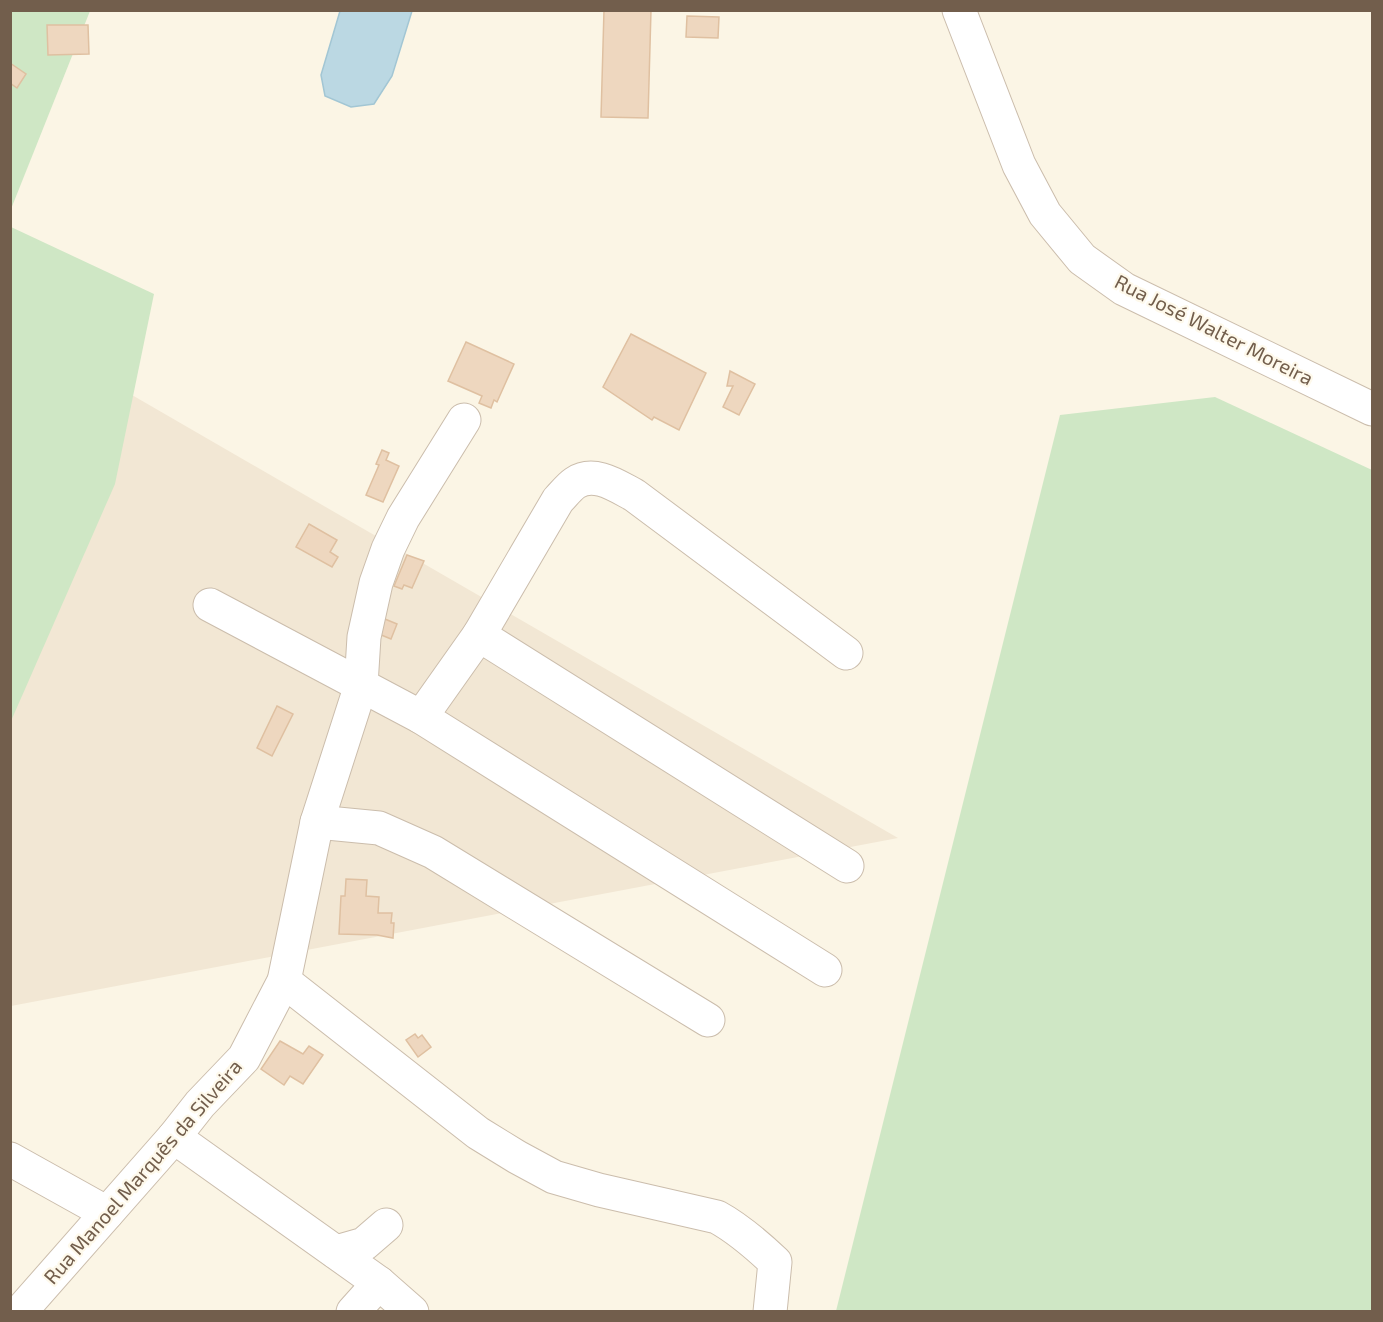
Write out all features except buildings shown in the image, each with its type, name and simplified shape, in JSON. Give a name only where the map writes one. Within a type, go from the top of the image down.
[{"type":"street","name":"Rua José Walter Moreira","points":[[959,10],[1018,165],[1045,214],[1083,259],[1124,289],[1372,409]]},
{"type":"street","name":"Rua Manoel Marquês da Silveira","points":[[20,1311],[174,1137],[200,1104],[244,1058],[284,981],[317,822],[361,685],[364,637],[376,583],[388,549],[404,518],[464,420]]},
{"type":"street","points":[[421,717],[479,635],[558,500],[576,483],[588,478],[601,479],[615,484],[634,495],[846,653]]},
{"type":"street","points":[[210,605],[421,717],[825,970]]},
{"type":"street","points":[[479,635],[847,866]]},
{"type":"street","points":[[317,822],[379,828],[433,852],[708,1020]]},
{"type":"street","points":[[284,981],[478,1133],[517,1157],[554,1177],[599,1190],[717,1217],[730,1224],[775,1262],[770,1311]]},
{"type":"street","points":[[174,1137],[379,1283],[412,1311]]},
{"type":"street","points":[[10,1159],[107,1213]]},
{"type":"street","points":[[336,1252],[364,1244],[386,1225]]},
{"type":"street","points":[[352,1311],[379,1283]]},
{"type":"shaded area","points":[[11,325],[898,838],[11,1006]]},
{"type":"green space","points":[[11,11],[90,11],[11,209]]},
{"type":"green space","points":[[11,227],[154,294],[115,484],[11,721]]},
{"type":"green space","points":[[1215,397],[1372,470],[1372,1311],[836,1311],[1060,415]]},
{"type":"water","points":[[340,11],[412,11],[392,76],[374,104],[351,107],[325,96],[321,75]]}]
